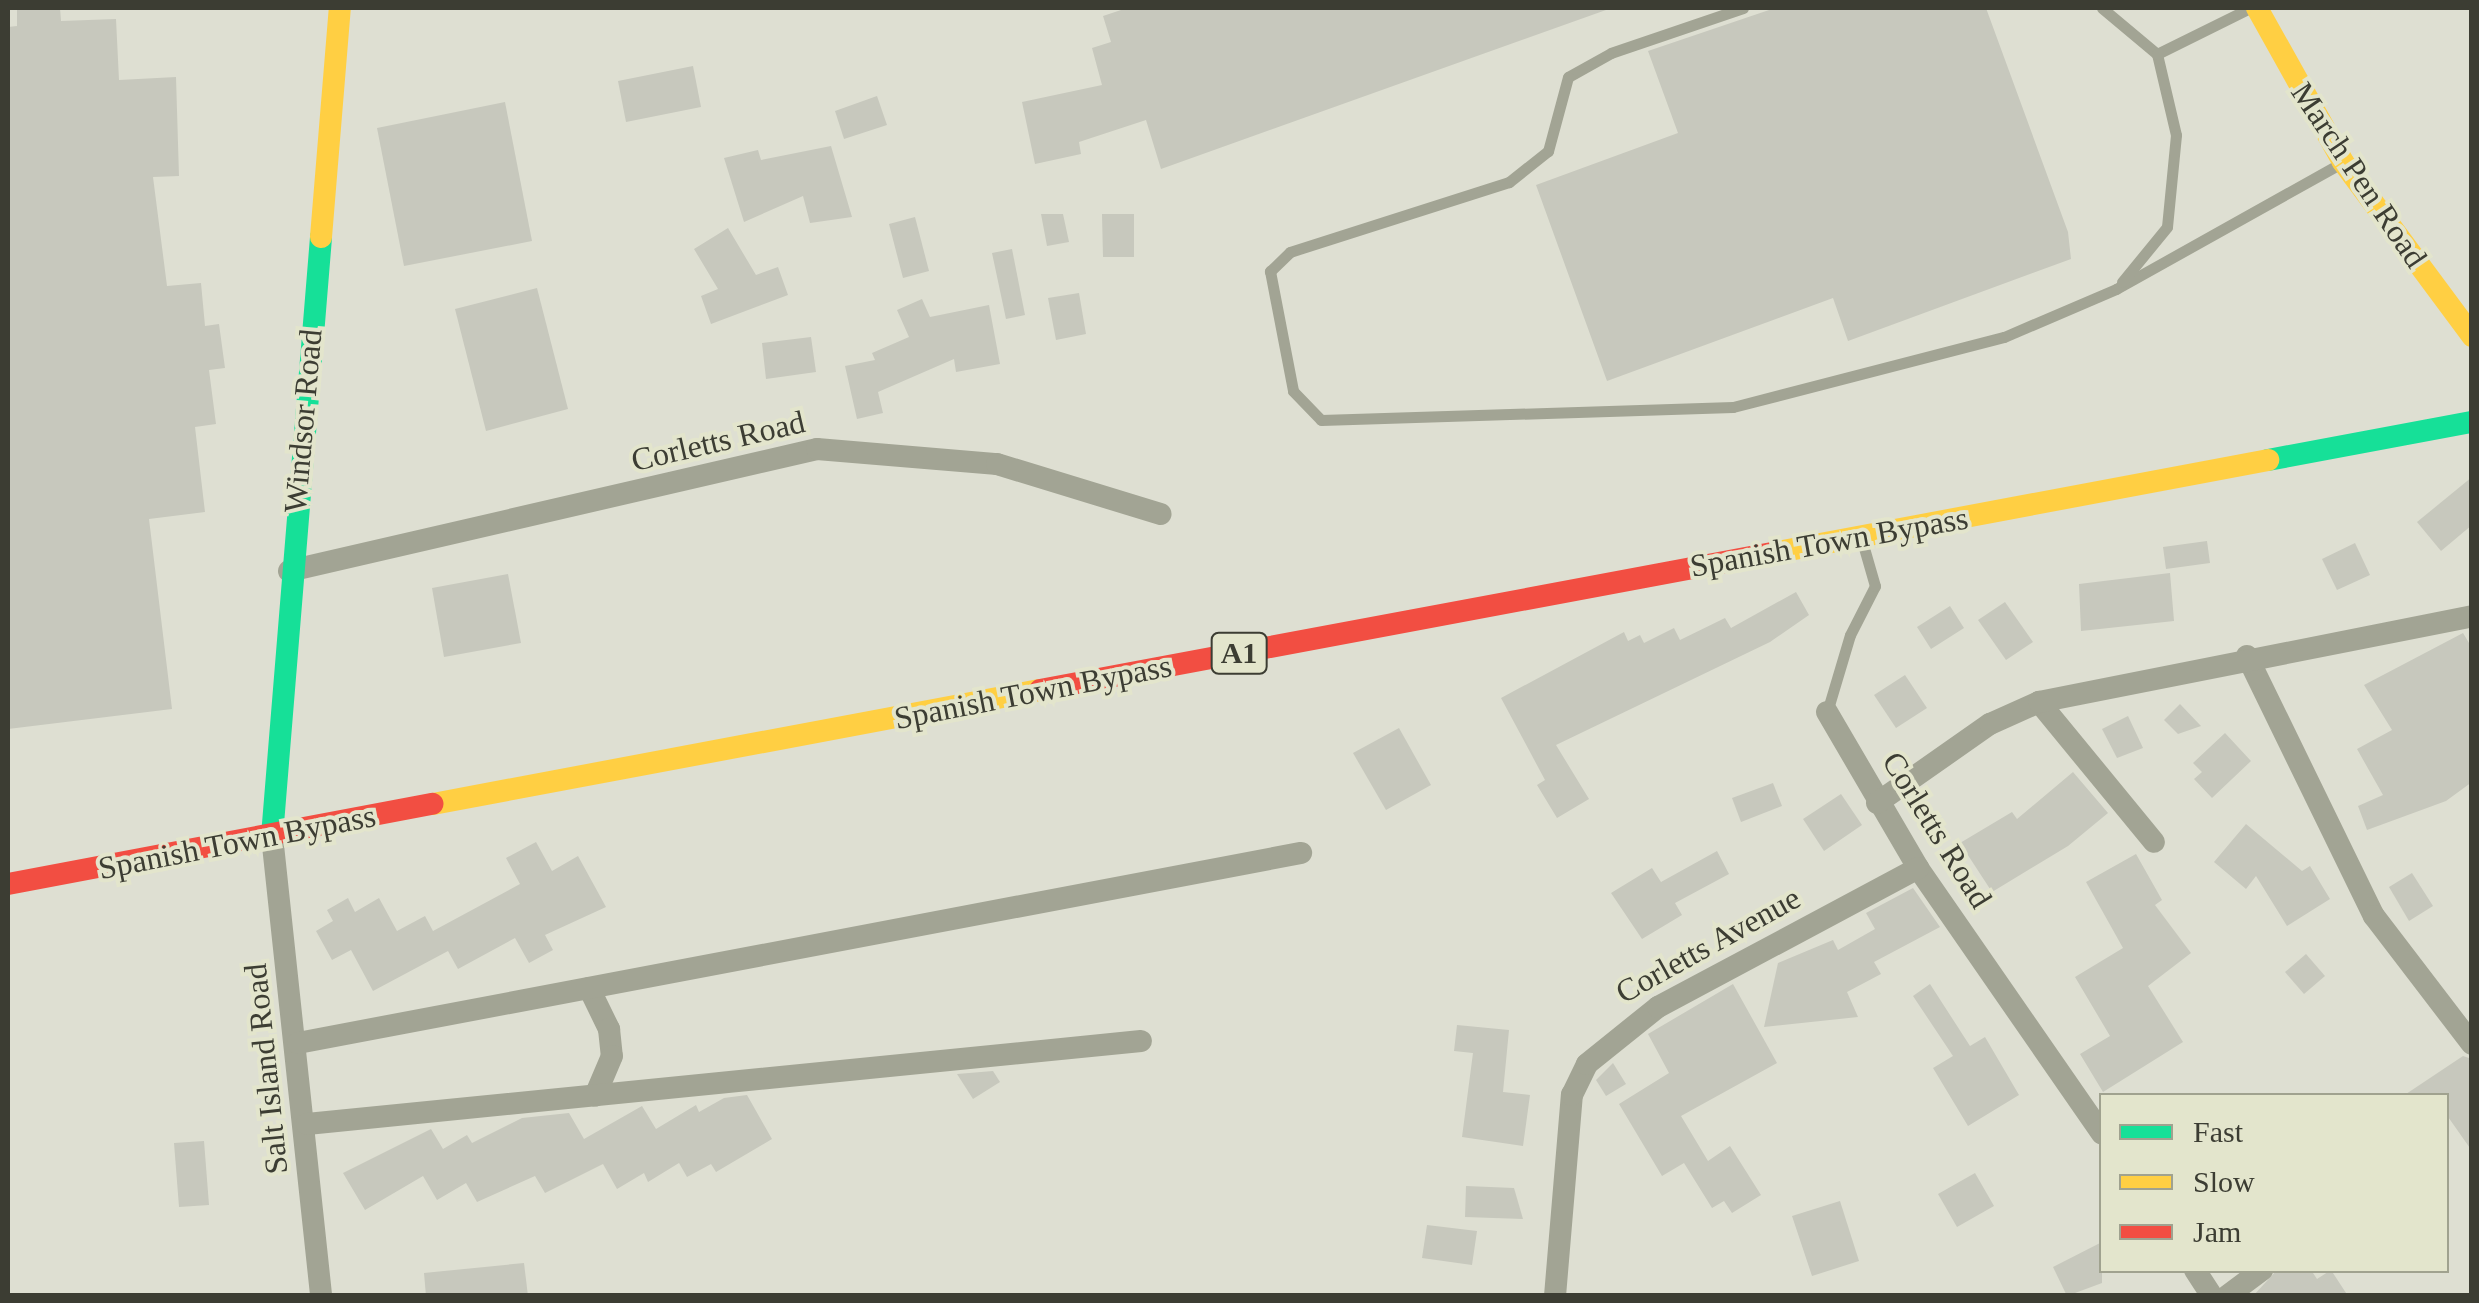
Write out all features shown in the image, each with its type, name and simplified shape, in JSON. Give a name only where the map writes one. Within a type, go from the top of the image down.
[{"type":"main road","name":"Windsor Road","points":[[272,836],[289,571],[340,8]]},
{"type":"main road","name":"March Pen Road","points":[[2254,8],[2343,162],[2472,336]]},
{"type":"main road","name":"Spanish Town Bypass","points":[[8,884],[2472,422]]},
{"type":"street","name":"Corletts Road","points":[[289,571],[818,450],[998,464],[1161,514]]},
{"type":"street","points":[[1877,803],[1990,724],[2039,702],[2248,656],[2472,616]]},
{"type":"street","points":[[2248,656],[2374,916],[2472,1044]]},
{"type":"street","points":[[2039,702],[2154,842]]},
{"type":"street","name":"Corletts Road","points":[[1827,712],[1918,868],[2099,1130]]},
{"type":"street","name":"Salt Island Road","points":[[272,836],[298,1044],[321,1296]]},
{"type":"street","points":[[298,1044],[1300,853]]},
{"type":"street","name":"Corletts Avenue","points":[[1555,1296],[1572,1095],[1587,1064],[1658,1007],[1918,868]]},
{"type":"street","points":[[589,988],[609,1029],[612,1056],[594,1096]]},
{"type":"street","points":[[306,1124],[1141,1040]]},
{"type":"street","points":[[2197,1273],[2212,1296]]},
{"type":"street","points":[[2227,1296],[2258,1273]]},
{"type":"lane","points":[[1742,8],[1611,53],[1568,77],[1548,151],[1509,182],[1290,252],[1270,271],[1293,391],[1321,420],[1732,407],[2004,338],[2116,289],[2343,162]]},
{"type":"lane","points":[[2102,8],[2157,54],[2176,136],[2166,226],[2116,289]]},
{"type":"lane","points":[[2157,54],[2254,8]]},
{"type":"lane","name":"Corletts Road","points":[[1827,712],[1850,636],[1875,586],[1861,537]]},
{"type":"building","points":[[17,8],[60,8],[61,21],[116,19],[119,80],[176,77],[179,176],[153,177],[167,286],[201,283],[205,326],[219,324],[225,368],[209,370],[216,424],[195,427],[205,512],[149,519],[172,709],[8,729],[8,27],[17,26]]},
{"type":"building","points":[[1127,8],[1606,10],[1161,169],[1146,120],[1079,142],[1081,154],[1035,164],[1022,102],[1102,85],[1092,48],[1111,42],[1103,16]]},
{"type":"building","points":[[1775,8],[1986,8],[2068,232],[2071,259],[1848,341],[1833,298],[1607,381],[1536,185],[1678,133],[1648,51]]},
{"type":"building","points":[[693,66],[701,107],[626,122],[618,81]]},
{"type":"building","points":[[877,96],[887,125],[844,139],[835,111]]},
{"type":"building","points":[[505,102],[532,241],[404,266],[377,128]]},
{"type":"building","points":[[831,146],[852,217],[810,223],[803,196],[744,222],[724,158],[758,150],[761,160]]},
{"type":"building","points":[[1041,214],[1063,214],[1069,242],[1047,246]]},
{"type":"building","points":[[1102,214],[1134,214],[1134,257],[1103,257]]},
{"type":"building","points":[[915,217],[929,271],[903,278],[889,224]]},
{"type":"building","points":[[728,228],[756,275],[778,267],[788,295],[711,324],[701,296],[718,289],[694,249]]},
{"type":"building","points":[[1012,249],[1025,315],[1006,319],[992,253]]},
{"type":"building","points":[[537,288],[568,409],[486,431],[455,309]]},
{"type":"building","points":[[1079,293],[1086,334],[1056,340],[1048,298]]},
{"type":"building","points":[[922,299],[930,317],[989,305],[1000,364],[956,372],[954,359],[878,392],[883,413],[857,419],[845,366],[875,360],[872,353],[909,337],[897,310]]},
{"type":"building","points":[[811,337],[816,372],[766,379],[762,343]]},
{"type":"building","points":[[2472,477],[2472,525],[2441,551],[2417,522]]},
{"type":"building","points":[[2207,541],[2210,563],[2166,569],[2163,547]]},
{"type":"building","points":[[2355,543],[2370,575],[2337,590],[2322,559]]},
{"type":"building","points":[[2170,573],[2174,621],[2081,631],[2079,584]]},
{"type":"building","points":[[508,574],[521,643],[444,657],[432,588]]},
{"type":"building","points":[[1796,592],[1809,615],[1770,642],[1556,745],[1589,799],[1557,818],[1537,785],[1545,780],[1501,698],[1624,632],[1628,641],[1640,635],[1644,643],[1674,628],[1680,640],[1725,618],[1731,628]]},
{"type":"building","points":[[2005,602],[2033,642],[2006,660],[1978,620]]},
{"type":"building","points":[[1950,606],[1964,628],[1931,649],[1917,627]]},
{"type":"building","points":[[2463,633],[2472,648],[2472,782],[2446,801],[2367,830],[2358,806],[2383,795],[2357,749],[2392,730],[2364,685]]},
{"type":"building","points":[[1905,675],[1927,708],[1896,728],[1874,695]]},
{"type":"building","points":[[2180,704],[2201,726],[2178,734],[2164,720]]},
{"type":"building","points":[[2128,716],[2143,748],[2117,758],[2102,729]]},
{"type":"building","points":[[1399,728],[1431,785],[1386,810],[1353,753]]},
{"type":"building","points":[[2225,733],[2251,761],[2212,798],[2194,779],[2202,772],[2193,763]]},
{"type":"building","points":[[2073,772],[2108,813],[2068,846],[1992,892],[1960,843],[2012,812],[2017,819]]},
{"type":"building","points":[[1773,783],[1782,806],[1741,822],[1732,798]]},
{"type":"building","points":[[1841,794],[1862,825],[1824,851],[1803,819]]},
{"type":"building","points":[[2246,824],[2302,871],[2310,866],[2330,899],[2287,926],[2256,876],[2246,889],[2214,862]]},
{"type":"building","points":[[536,842],[552,871],[578,856],[606,907],[545,935],[553,950],[529,963],[515,938],[458,969],[448,951],[373,991],[351,950],[332,960],[316,931],[333,921],[327,910],[348,898],[355,912],[379,898],[397,931],[425,916],[433,931],[520,884],[506,858]]},
{"type":"building","points":[[1717,851],[1729,874],[1675,903],[1682,915],[1642,939],[1611,893],[1652,868],[1661,882]]},
{"type":"building","points":[[2136,854],[2162,900],[2155,905],[2191,953],[2148,986],[2183,1042],[2103,1092],[2080,1054],[2110,1036],[2075,977],[2123,948],[2086,882]]},
{"type":"building","points":[[2412,873],[2433,906],[2409,921],[2389,887]]},
{"type":"building","points":[[1913,888],[1940,927],[1874,962],[1881,974],[1847,992],[1858,1017],[1764,1027],[1778,963],[1833,940],[1838,950],[1875,929],[1866,913]]},
{"type":"building","points":[[2306,954],[2325,976],[2304,994],[2285,972]]},
{"type":"building","points":[[1733,984],[1777,1063],[1681,1116],[1708,1161],[1730,1146],[1761,1195],[1732,1213],[1724,1201],[1712,1208],[1684,1163],[1662,1176],[1619,1104],[1669,1073],[1648,1034]]},
{"type":"building","points":[[1930,984],[1970,1046],[1985,1037],[2019,1095],[1968,1126],[1933,1068],[1953,1056],[1913,996]]},
{"type":"building","points":[[1457,1025],[1509,1030],[1503,1092],[1530,1095],[1523,1146],[1462,1137],[1473,1053],[1454,1051]]},
{"type":"building","points":[[2463,1056],[2472,1059],[2472,1151],[2449,1118],[2449,1093],[2408,1093]]},
{"type":"building","points":[[1613,1063],[1626,1084],[1606,1096],[1596,1080]]},
{"type":"building","points":[[993,1071],[1000,1082],[973,1099],[957,1074]]},
{"type":"building","points":[[747,1095],[772,1139],[716,1172],[711,1164],[687,1177],[679,1163],[648,1182],[644,1173],[617,1189],[603,1164],[545,1193],[535,1176],[477,1202],[466,1183],[437,1200],[423,1176],[365,1210],[343,1173],[431,1129],[443,1149],[467,1135],[472,1143],[522,1118],[569,1113],[584,1139],[642,1106],[656,1129],[696,1105],[699,1112],[724,1098]]},
{"type":"building","points":[[204,1141],[209,1205],[179,1207],[174,1143]]},
{"type":"building","points":[[1975,1173],[1994,1206],[1957,1227],[1938,1194]]},
{"type":"building","points":[[1466,1186],[1514,1188],[1523,1219],[1465,1217]]},
{"type":"building","points":[[1840,1201],[1859,1261],[1812,1276],[1792,1216]]},
{"type":"building","points":[[1427,1225],[1477,1231],[1472,1265],[1422,1258]]},
{"type":"building","points":[[2099,1244],[2102,1283],[2067,1296],[2053,1267]]},
{"type":"building","points":[[524,1263],[528,1296],[426,1296],[424,1273]]},
{"type":"building","points":[[2274,1273],[2313,1273],[2317,1279],[2333,1273],[2348,1296],[2253,1296]]},
{"type":"traffic: fast","points":[[272,836],[321,237]]},
{"type":"traffic: fast","points":[[2268,460],[2472,422]]},
{"type":"traffic: slow","points":[[321,237],[340,8]]},
{"type":"traffic: slow","points":[[2257,8],[2343,162],[2472,336]]},
{"type":"traffic: slow","points":[[1773,553],[2268,460]]},
{"type":"traffic: slow","points":[[433,804],[1040,690]]},
{"type":"traffic: jam","points":[[1040,690],[1773,553]]},
{"type":"traffic: jam","points":[[8,884],[433,804]]}]
